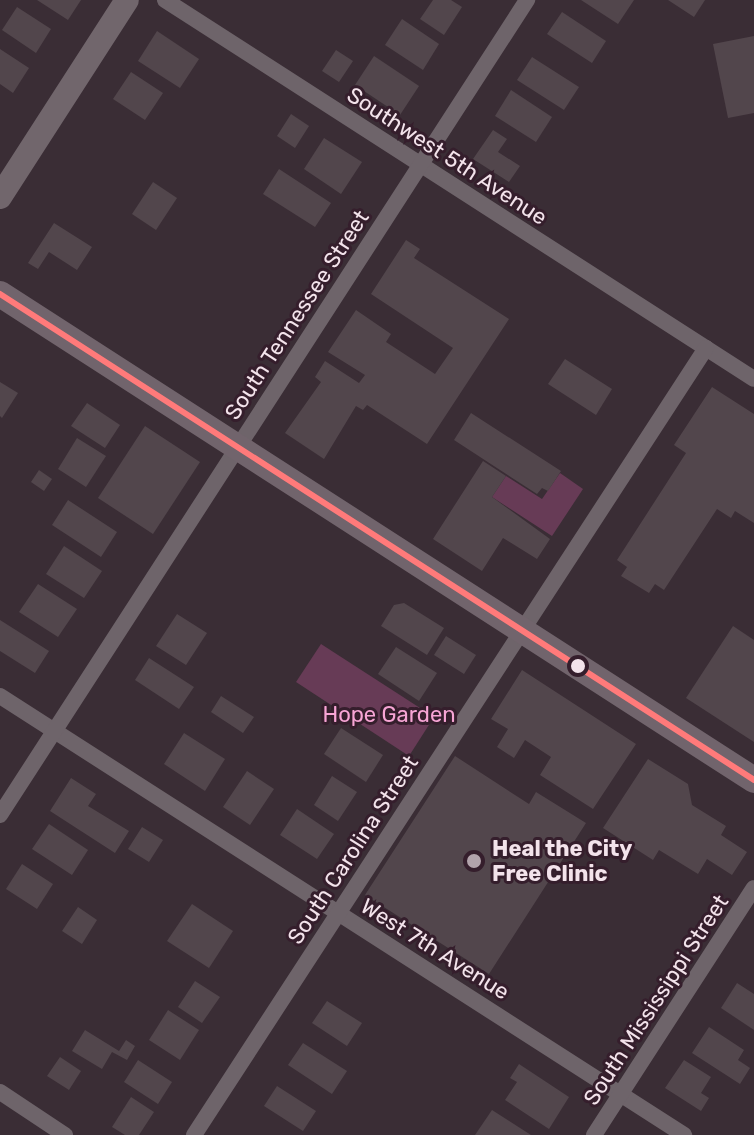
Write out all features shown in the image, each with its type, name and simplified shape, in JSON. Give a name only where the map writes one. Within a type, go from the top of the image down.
[{"type":"main road","points":[[0,294],[754,780]]},
{"type":"street","points":[[0,197],[127,0]]},
{"type":"street","name":"Southwest 5th Avenue","points":[[165,0],[754,379]]},
{"type":"street","name":"South Tennessee Street","points":[[0,815],[527,0]]},
{"type":"street","name":"South Carolina Street","points":[[194,1135],[706,348]]},
{"type":"street","name":"West 7th Avenue","points":[[0,696],[684,1135]]},
{"type":"street","name":"South Mississippi Street","points":[[594,1135],[754,888]]},
{"type":"street","points":[[0,1092],[65,1135]]},
{"type":"green space","points":[[560,473],[583,489],[552,536],[492,497],[506,476],[542,499]]},
{"type":"green space","name":"Hope Garden","points":[[321,644],[434,717],[409,756],[296,682]]},
{"type":"building","points":[[37,0],[81,0],[68,20]]},
{"type":"building","points":[[433,0],[451,0],[462,7],[444,35],[420,19]]},
{"type":"building","points":[[581,0],[634,0],[618,24]]},
{"type":"building","points":[[668,0],[705,0],[694,17]]},
{"type":"building","points":[[17,7],[51,29],[36,53],[2,30]]},
{"type":"building","points":[[562,12],[606,41],[592,63],[547,34]]},
{"type":"building","points":[[402,19],[439,44],[423,70],[385,45]]},
{"type":"building","points":[[157,31],[199,59],[180,88],[138,61]]},
{"type":"building","points":[[754,36],[754,113],[728,118],[713,44]]},
{"type":"building","points":[[0,49],[29,68],[13,93],[0,84]]},
{"type":"building","points":[[336,50],[353,61],[339,82],[322,71]]},
{"type":"building","points":[[374,56],[419,86],[400,115],[355,85]]},
{"type":"building","points":[[532,57],[579,87],[564,110],[517,80]]},
{"type":"building","points":[[131,72],[163,93],[145,120],[113,99]]},
{"type":"building","points":[[511,90],[552,117],[536,142],[495,116]]},
{"type":"building","points":[[291,114],[309,126],[295,148],[277,136]]},
{"type":"building","points":[[493,130],[507,139],[498,152],[520,166],[509,182],[473,159]]},
{"type":"building","points":[[324,138],[362,162],[341,194],[304,169]]},
{"type":"building","points":[[279,169],[331,203],[315,227],[263,194]]},
{"type":"building","points":[[153,182],[177,198],[156,230],[132,214]]},
{"type":"building","points":[[54,223],[92,247],[77,270],[49,252],[38,269],[28,263]]},
{"type":"building","points":[[406,240],[420,249],[414,258],[509,319],[427,444],[367,405],[363,410],[356,406],[324,459],[285,433],[321,382],[315,377],[325,361],[359,383],[365,375],[328,352],[356,310],[391,334],[386,342],[435,374],[453,348],[371,294]]},
{"type":"building","points":[[565,359],[612,389],[596,415],[548,384]]},
{"type":"building","points":[[0,382],[18,393],[2,418],[0,416]]},
{"type":"building","points":[[712,387],[754,414],[754,523],[735,511],[731,518],[717,509],[664,590],[655,584],[649,593],[621,576],[627,567],[617,560],[686,453],[674,445]]},
{"type":"building","points":[[87,403],[120,425],[105,448],[71,426]]},
{"type":"building","points":[[471,413],[561,471],[548,491],[542,488],[537,494],[454,440]]},
{"type":"building","points":[[145,426],[200,462],[153,534],[98,498]]},
{"type":"building","points":[[77,438],[106,456],[86,487],[58,469]]},
{"type":"building","points":[[483,461],[506,476],[492,497],[550,539],[537,559],[503,538],[482,571],[433,539]]},
{"type":"building","points":[[39,470],[52,479],[44,491],[31,482]]},
{"type":"building","points":[[68,500],[117,532],[101,557],[52,525]]},
{"type":"building","points":[[64,546],[102,571],[84,598],[46,574]]},
{"type":"building","points":[[38,584],[77,609],[58,637],[19,612]]},
{"type":"building","points":[[404,603],[444,628],[427,655],[381,626],[394,605]]},
{"type":"building","points":[[177,614],[207,633],[186,665],[156,646]]},
{"type":"building","points":[[0,620],[49,651],[35,673],[0,651]]},
{"type":"building","points":[[733,626],[754,640],[754,742],[686,698]]},
{"type":"building","points":[[446,636],[476,655],[464,674],[434,655]]},
{"type":"building","points":[[396,647],[437,673],[419,701],[378,674]]},
{"type":"building","points":[[149,658],[194,687],[179,709],[135,680]]},
{"type":"building","points":[[522,670],[636,744],[593,809],[540,775],[551,757],[525,740],[514,758],[497,747],[508,729],[491,719]]},
{"type":"building","points":[[221,696],[254,717],[243,733],[211,712]]},
{"type":"building","points":[[341,728],[383,755],[366,782],[324,754]]},
{"type":"building","points":[[184,733],[225,759],[205,791],[164,764]]},
{"type":"building","name":"Heal the City Free Clinic","points":[[455,756],[529,804],[536,792],[586,823],[489,974],[365,895]]},
{"type":"building","points":[[648,759],[688,784],[692,805],[726,826],[721,835],[747,852],[732,875],[707,859],[698,874],[659,850],[653,860],[603,828]]},
{"type":"building","points":[[247,771],[274,789],[250,825],[223,807]]},
{"type":"building","points":[[332,776],[357,792],[338,821],[314,805]]},
{"type":"building","points":[[71,778],[96,794],[88,806],[129,831],[115,853],[50,811]]},
{"type":"building","points":[[297,809],[334,834],[317,859],[280,835]]},
{"type":"building","points":[[49,824],[88,850],[72,875],[32,849]]},
{"type":"building","points":[[142,827],[163,840],[149,862],[128,849]]},
{"type":"building","points":[[22,864],[53,884],[37,909],[6,889]]},
{"type":"building","points":[[192,904],[233,931],[209,968],[167,941]]},
{"type":"building","points":[[78,907],[97,920],[82,944],[62,931]]},
{"type":"building","points":[[195,981],[220,997],[202,1023],[178,1007]]},
{"type":"building","points":[[737,983],[754,994],[754,1030],[721,1008]]},
{"type":"building","points":[[327,1001],[362,1023],[347,1046],[312,1023]]},
{"type":"building","points":[[168,1010],[199,1030],[180,1060],[149,1040]]},
{"type":"building","points":[[709,1027],[744,1050],[738,1060],[750,1068],[740,1084],[692,1053]]},
{"type":"building","points":[[85,1030],[119,1051],[126,1040],[135,1046],[127,1060],[112,1052],[102,1069],[72,1051]]},
{"type":"building","points":[[303,1043],[347,1071],[332,1094],[288,1065]]},
{"type":"building","points":[[60,1057],[81,1071],[69,1090],[47,1076]]},
{"type":"building","points":[[138,1060],[172,1082],[158,1104],[124,1082]]},
{"type":"building","points":[[684,1060],[711,1077],[701,1093],[709,1098],[701,1111],[665,1088]]},
{"type":"building","points":[[519,1064],[569,1097],[549,1129],[505,1100],[517,1082],[510,1078]]},
{"type":"building","points":[[277,1086],[316,1111],[303,1131],[264,1106]]},
{"type":"building","points":[[131,1097],[154,1112],[139,1135],[125,1135],[112,1127]]},
{"type":"building","points":[[492,1110],[531,1135],[475,1135]]},
{"type":"transit line","points":[[0,294],[754,780]]},
{"type":"place","name":"Heal the City Free Clinic","points":[[474,861]]}]
